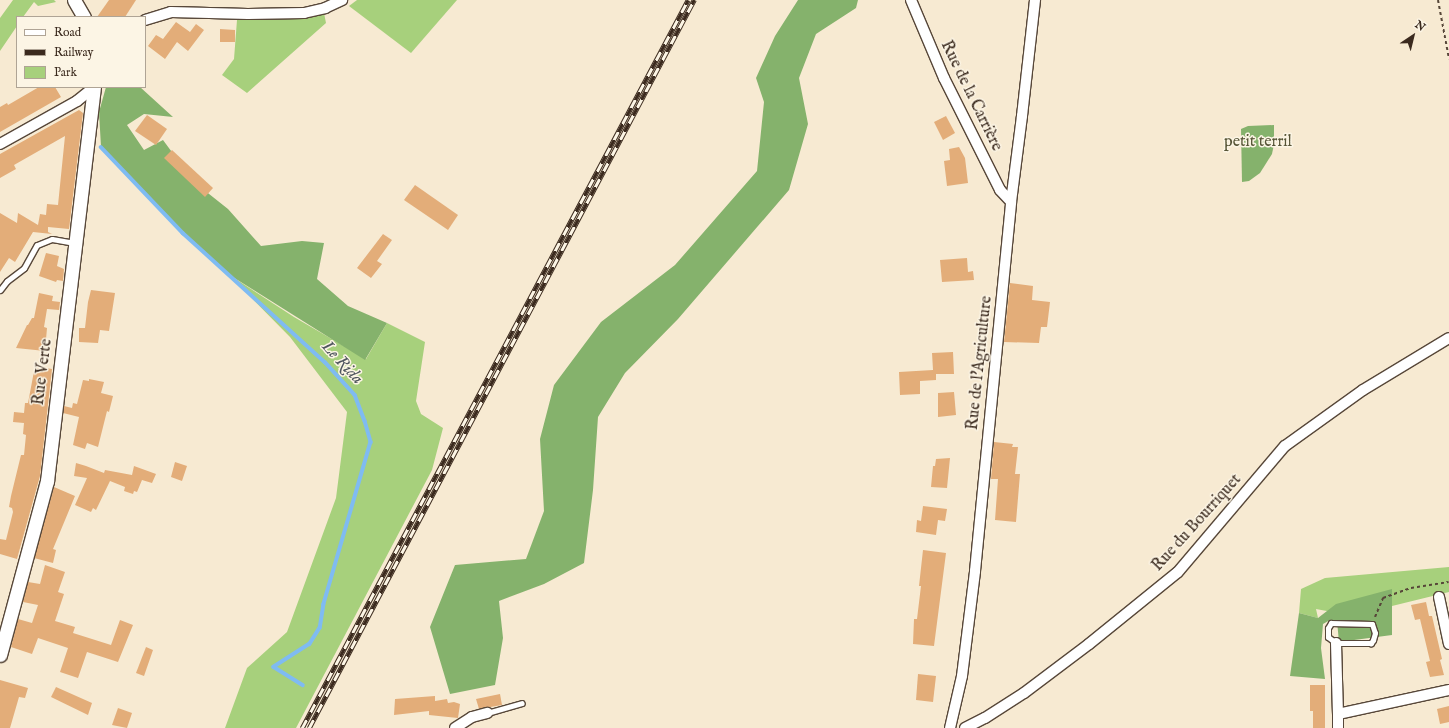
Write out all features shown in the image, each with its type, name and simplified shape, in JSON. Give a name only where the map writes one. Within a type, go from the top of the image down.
[{"type":"street","points":[[74,0],[85,16]]},
{"type":"street","points":[[146,20],[171,12],[248,14],[304,13],[325,8],[342,0]]},
{"type":"street","name":"Rue de la Carrière","points":[[911,0],[944,78],[1000,190],[1011,202]]},
{"type":"street","name":"Rue de l'Agriculture","points":[[950,728],[962,676],[975,571],[1011,202],[1035,0]]},
{"type":"street","points":[[0,144],[77,101],[94,88]]},
{"type":"street","name":"Rue Verte","points":[[0,655],[47,481],[94,88]]},
{"type":"street","name":"Rue du Bourriquet","points":[[965,728],[985,718],[1024,693],[1089,644],[1178,572],[1285,446],[1363,390],[1449,338]]},
{"type":"street","points":[[1439,596],[1449,644]]},
{"type":"street","points":[[1336,643],[1338,728]]},
{"type":"street","points":[[1338,714],[1449,690]]},
{"type":"street","points":[[455,728],[472,717],[487,713]]},
{"type":"lane","points":[[0,290],[7,281],[24,268],[37,245],[52,239],[76,243]]},
{"type":"lane","points":[[1331,623],[1372,624],[1375,633],[1371,643],[1336,643],[1328,637],[1328,628],[1331,623]]},
{"type":"lane","points":[[487,713],[522,703]]},
{"type":"path","points":[[1438,0],[1449,59]]},
{"type":"path","points":[[1372,624],[1383,598],[1411,588],[1449,582]]},
{"type":"green space","points":[[13,0],[54,0],[56,2],[38,6],[34,2],[24,16],[16,16],[16,27],[0,51],[0,18]]},
{"type":"green space","points":[[357,0],[457,0],[411,53],[349,6]]},
{"type":"green space","points":[[798,0],[858,0],[856,8],[816,34],[799,78],[808,124],[789,190],[678,319],[625,373],[598,417],[593,490],[584,563],[544,584],[499,601],[503,638],[495,685],[450,694],[430,627],[455,565],[526,559],[544,511],[540,439],[554,385],[601,322],[675,265],[757,171],[764,102],[756,78],[775,36]]},
{"type":"green space","points":[[324,13],[326,23],[247,93],[222,75],[234,59],[237,20],[281,19]]},
{"type":"green space","points":[[106,88],[141,88],[173,117],[144,114],[127,125],[144,150],[163,140],[194,182],[228,209],[261,246],[302,241],[324,243],[317,279],[348,306],[387,323],[365,360],[228,274],[160,210],[101,147],[99,112]]},
{"type":"green space","name":"petit terril","points":[[1274,125],[1274,144],[1272,154],[1260,173],[1249,181],[1242,182],[1241,129],[1248,126]]},
{"type":"green space","points":[[228,274],[294,317],[366,359],[387,323],[425,342],[416,401],[421,414],[443,428],[432,470],[296,728],[225,728],[247,668],[287,632],[336,498],[347,412],[290,337]]},
{"type":"green space","points":[[1449,567],[1449,592],[1392,606],[1390,593],[1348,615],[1316,609],[1318,618],[1299,613],[1301,589],[1325,578]]},
{"type":"green space","points":[[1392,589],[1392,635],[1339,642],[1337,621],[1330,620],[1323,624],[1321,648],[1325,679],[1290,676],[1299,613],[1318,618],[1336,604]]},
{"type":"building","points":[[109,0],[136,0],[126,16],[98,16]]},
{"type":"building","points":[[176,22],[190,32],[196,24],[204,30],[188,51],[177,42],[165,59],[148,46],[156,35],[163,39]]},
{"type":"building","points":[[220,29],[235,30],[235,42],[220,42]]},
{"type":"building","points":[[37,88],[56,88],[61,97],[0,132],[0,107],[7,103],[8,105]]},
{"type":"building","points":[[79,110],[83,113],[69,229],[48,227],[48,232],[52,234],[33,232],[15,262],[9,258],[0,272],[0,213],[17,223],[18,213],[38,225],[40,214],[46,215],[47,204],[58,205],[65,136],[14,165],[16,169],[0,178],[0,154]]},
{"type":"building","points":[[147,115],[167,129],[156,145],[135,131]]},
{"type":"building","points":[[946,116],[955,133],[943,140],[934,122]]},
{"type":"building","points":[[959,147],[965,158],[968,183],[947,186],[944,161],[950,160],[949,149]]},
{"type":"building","points":[[172,150],[213,188],[205,197],[164,158]]},
{"type":"building","points":[[415,185],[458,215],[448,230],[404,200]]},
{"type":"building","points":[[383,234],[392,240],[377,261],[382,264],[371,278],[357,268]]},
{"type":"building","points":[[46,253],[59,256],[57,266],[64,269],[63,281],[57,280],[56,282],[39,276]]},
{"type":"building","points":[[967,258],[968,272],[973,271],[974,280],[942,282],[940,260]]},
{"type":"building","points":[[1010,283],[1033,286],[1032,300],[1050,302],[1047,327],[1041,327],[1039,343],[1004,342]]},
{"type":"building","points":[[91,290],[115,293],[109,331],[100,330],[98,343],[79,342],[79,328],[85,328]]},
{"type":"building","points":[[39,293],[53,296],[52,301],[60,302],[59,310],[47,309],[44,327],[47,328],[45,351],[16,348],[27,325],[32,318],[34,318]]},
{"type":"building","points":[[953,352],[954,374],[936,374],[936,380],[920,381],[920,394],[900,395],[899,372],[933,370],[932,353]]},
{"type":"building","points":[[35,366],[52,369],[40,476],[17,559],[0,554],[0,539],[6,540],[13,512],[12,508],[9,507],[11,496],[21,455],[24,455],[26,435],[23,434],[24,423],[13,422],[14,412],[24,413],[25,403],[28,403]]},
{"type":"building","points":[[89,379],[104,382],[101,393],[113,396],[109,412],[107,411],[98,447],[87,443],[85,449],[73,445],[79,417],[63,413],[64,406],[72,408],[73,403],[77,404],[83,380],[89,381]]},
{"type":"building","points":[[954,392],[956,415],[938,417],[938,393]]},
{"type":"building","points":[[994,442],[1013,444],[1012,447],[1018,447],[1015,474],[1020,474],[1016,522],[995,520],[998,479],[991,479]]},
{"type":"building","points":[[950,458],[947,488],[931,487],[933,466],[935,466],[936,459]]},
{"type":"building","points":[[175,462],[187,466],[182,481],[171,477]]},
{"type":"building","points":[[76,463],[104,473],[105,470],[132,475],[134,466],[156,474],[152,483],[142,480],[137,492],[134,491],[133,494],[124,491],[125,487],[110,481],[96,510],[93,508],[91,512],[75,505],[87,478],[74,476]]},
{"type":"building","points":[[54,487],[75,496],[53,549],[56,550],[53,563],[34,558]]},
{"type":"building","points":[[923,506],[947,509],[945,521],[938,520],[936,535],[916,532],[917,520],[921,521]]},
{"type":"building","points":[[923,550],[946,553],[934,646],[913,644],[914,619],[917,619],[921,586],[919,586]]},
{"type":"building","points":[[45,565],[65,572],[58,592],[64,594],[55,621],[75,627],[73,633],[111,645],[120,620],[133,625],[118,662],[87,652],[78,678],[60,672],[68,648],[38,638],[32,654],[11,647],[18,619],[32,623],[38,605],[23,602],[28,582],[40,584]]},
{"type":"building","points":[[1426,602],[1429,616],[1432,616],[1442,659],[1440,660],[1444,675],[1430,677],[1426,662],[1430,661],[1420,619],[1415,620],[1411,605]]},
{"type":"building","points":[[146,647],[153,650],[144,676],[136,673]]},
{"type":"building","points":[[918,674],[936,676],[933,702],[916,700]]},
{"type":"building","points":[[0,680],[28,688],[25,698],[19,697],[10,728],[0,728]]},
{"type":"building","points":[[1310,685],[1325,685],[1325,728],[1313,728],[1313,711],[1310,711]]},
{"type":"building","points":[[56,687],[92,703],[88,715],[51,697]]},
{"type":"building","points":[[500,694],[502,705],[479,709],[476,699]]},
{"type":"building","points":[[435,696],[435,701],[447,699],[448,703],[454,702],[460,704],[458,718],[429,715],[429,711],[394,715],[395,699]]},
{"type":"building","points":[[1449,706],[1449,722],[1440,724],[1437,709]]},
{"type":"building","points":[[118,708],[132,713],[127,728],[112,725]]},
{"type":"waterway","name":"Le Rida","points":[[101,147],[183,233],[325,362],[355,395],[365,421],[371,442],[324,604],[320,628],[310,644],[274,667],[303,685]]},
{"type":"railway","points":[[302,728],[688,0]]},
{"type":"railway","points":[[309,728],[694,0]]}]
